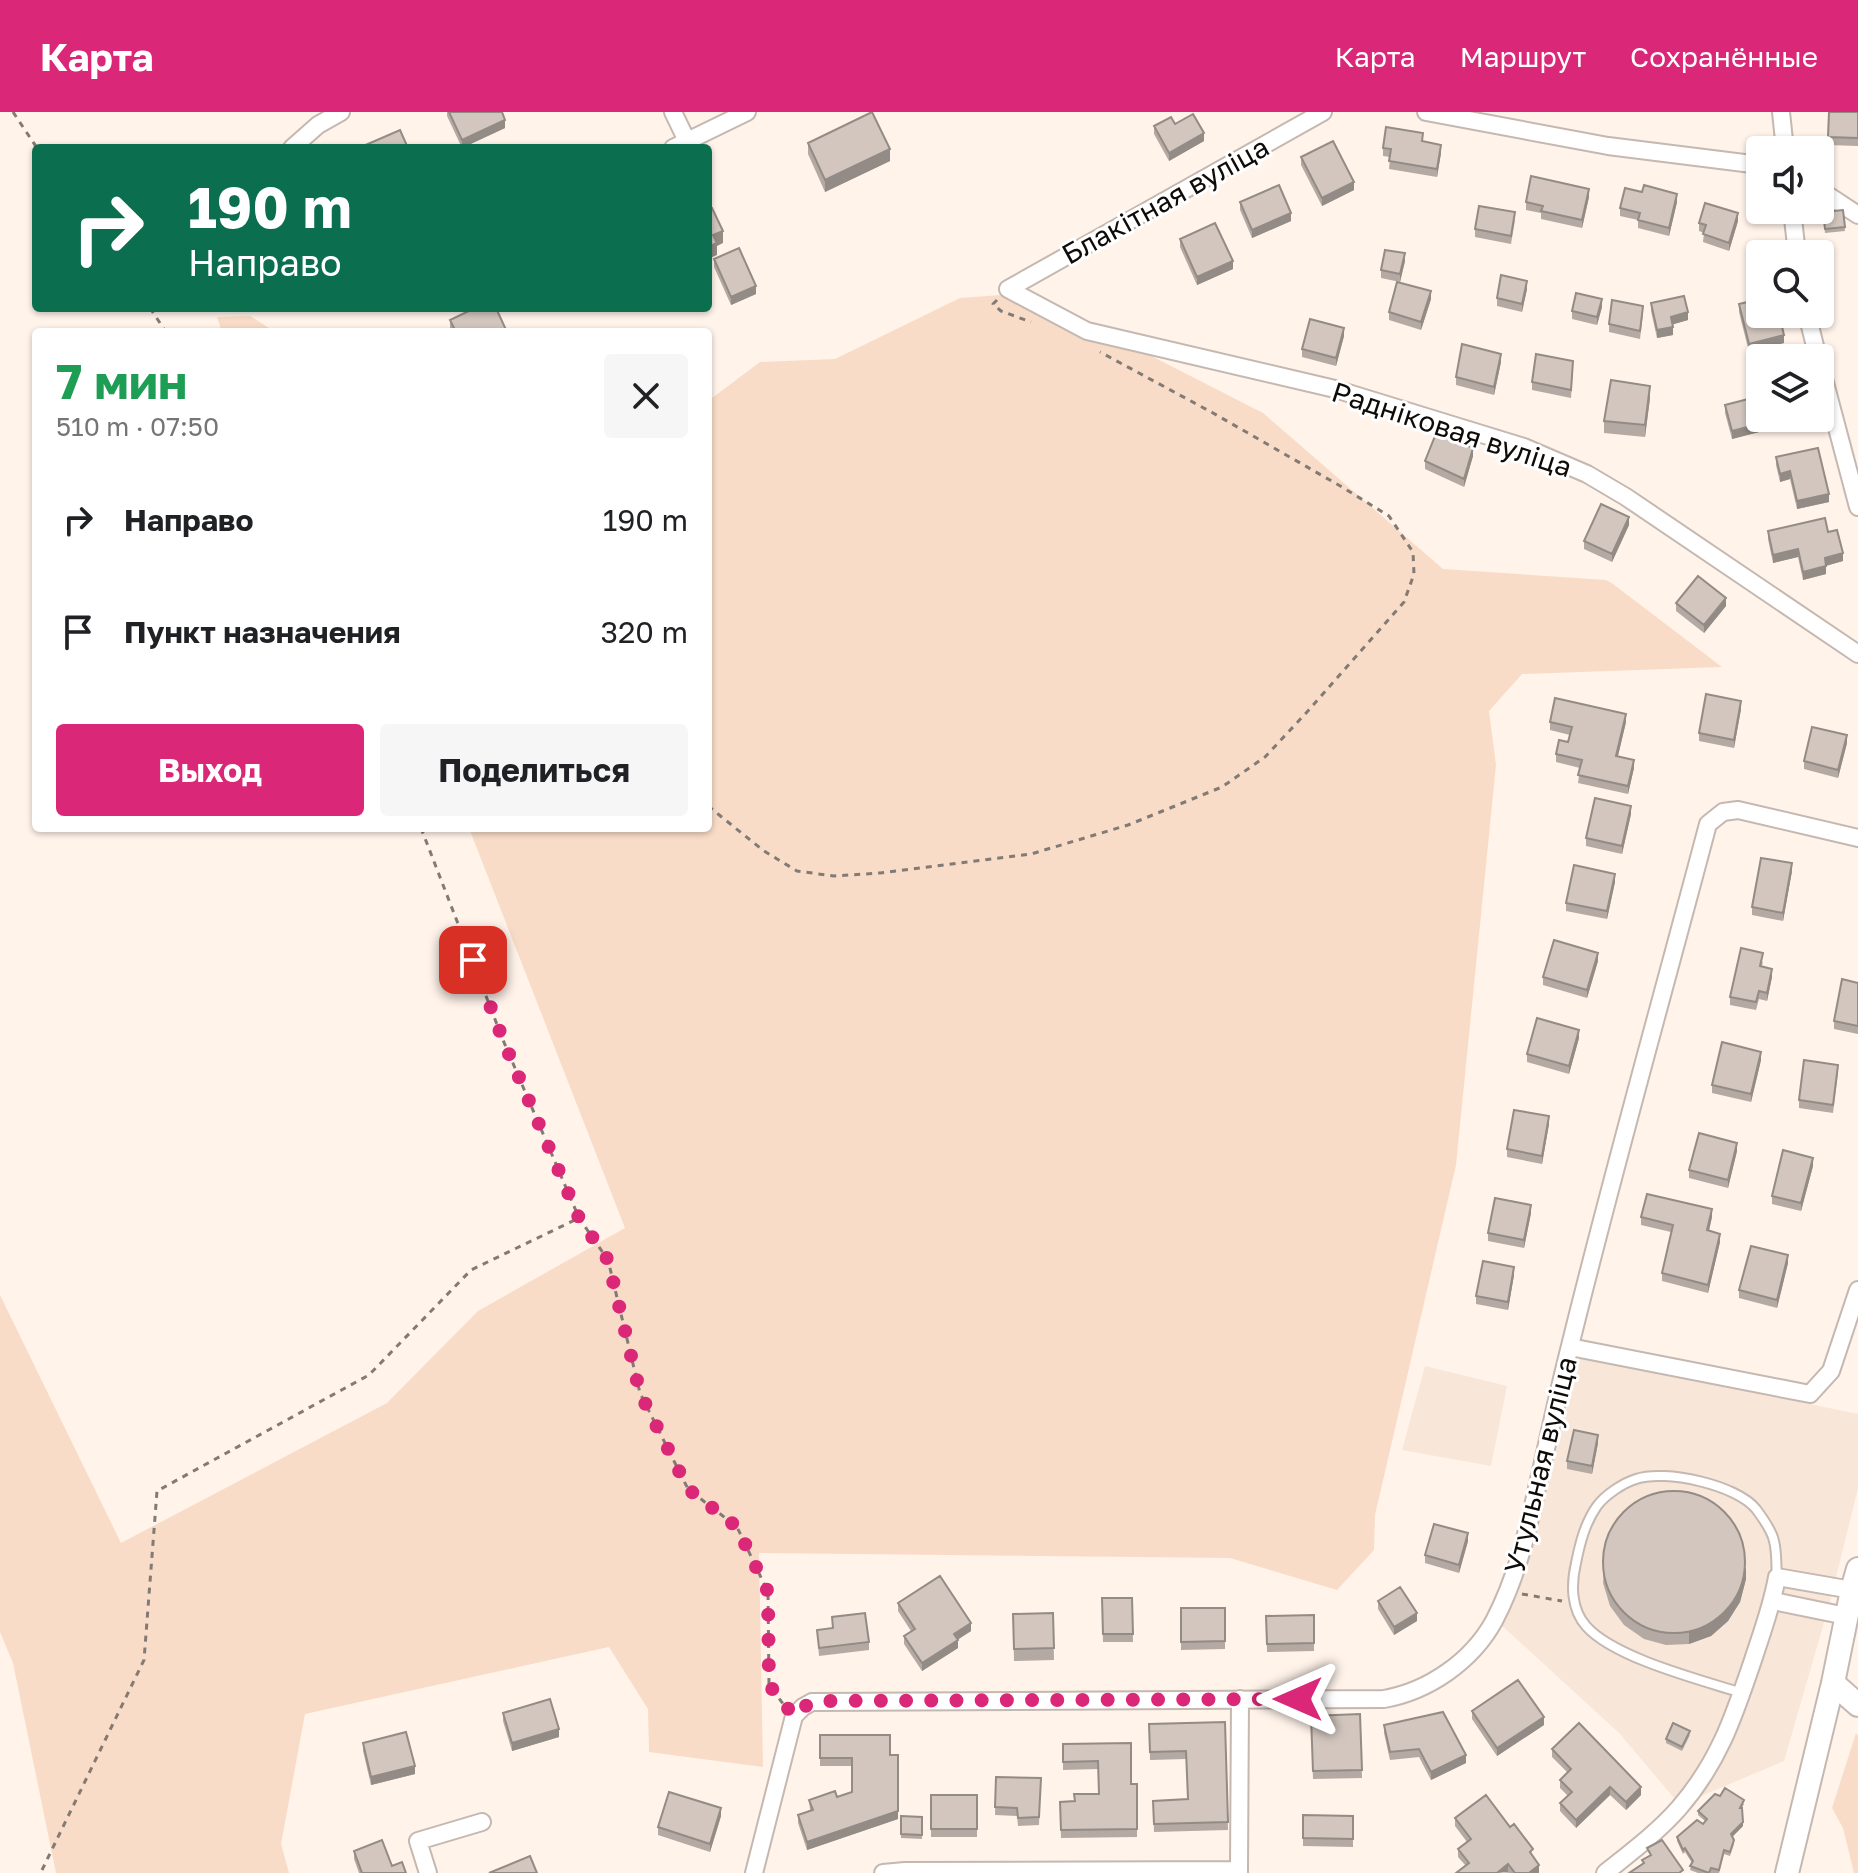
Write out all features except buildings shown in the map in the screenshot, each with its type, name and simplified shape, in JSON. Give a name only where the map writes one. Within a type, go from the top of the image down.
[{"type":"street","points":[[297,144],[318,125],[341,112]]},
{"type":"street","points":[[673,112],[680,144]]},
{"type":"street","points":[[682,144],[747,112]]},
{"type":"street","name":"Блакітная вуліца","points":[[1008,289],[1323,112]]},
{"type":"street","points":[[1426,112],[1608,146],[1746,163]]},
{"type":"street","points":[[1781,112],[1784,136]]},
{"type":"street","points":[[1834,199],[1858,215]]},
{"type":"street","name":"Радніковая вуліца","points":[[1008,289],[1087,331],[1335,389],[1524,447],[1587,474],[1626,497],[1858,654]]},
{"type":"street","points":[[1834,417],[1858,507]]},
{"type":"street","name":"Утульная вуліца","points":[[794,1716],[812,1702],[825,1701],[1384,1699],[1403,1695],[1438,1678],[1457,1664],[1493,1623],[1508,1592],[1527,1537],[1570,1347],[1708,824],[1723,812],[1738,810],[1858,838]]},
{"type":"street","points":[[1570,1347],[1810,1394],[1831,1371],[1858,1290]]},
{"type":"street","points":[[1605,1873],[1643,1843],[1678,1809],[1704,1776],[1725,1738],[1742,1693],[1773,1601],[1777,1577],[1855,1580],[1787,1873]]},
{"type":"street","points":[[1773,1601],[1846,1616]]},
{"type":"street","points":[[1833,1683],[1858,1705]]},
{"type":"street","points":[[883,1873],[1239,1871],[1240,1699]]},
{"type":"street","points":[[754,1873],[794,1716]]},
{"type":"street","points":[[428,1873],[418,1841],[482,1822]]},
{"type":"lane","points":[[1742,1693],[1667,1670],[1604,1641],[1585,1625],[1574,1603],[1573,1576],[1586,1525],[1598,1504],[1617,1488],[1637,1478],[1664,1476],[1693,1479],[1726,1489],[1755,1507],[1774,1539],[1777,1577]]},
{"type":"path","points":[[13,112],[34,144]]},
{"type":"path","points":[[1008,289],[993,304],[1001,311],[1040,325]]},
{"type":"path","points":[[712,809],[764,851],[797,871],[834,876],[1031,854],[1128,825],[1222,787],[1265,757],[1404,602],[1414,574],[1413,552],[1389,516],[1213,413],[1093,349]]},
{"type":"path","points":[[423,832],[503,1040],[579,1218],[608,1260],[640,1393],[688,1489],[737,1527],[768,1592],[769,1685],[794,1716]]},
{"type":"path","points":[[42,1870],[144,1660],[157,1491],[369,1375],[471,1270],[579,1218]]},
{"type":"path","points":[[1508,1592],[1574,1603]]},
{"type":"shaded area","points":[[1028,293],[1263,413],[1443,569],[1606,580],[1722,667],[1522,674],[1489,711],[1496,765],[1456,1165],[1375,1515],[1374,1550],[1337,1590],[1230,1558],[759,1553],[763,1767],[649,1752],[648,1709],[609,1647],[305,1714],[281,1844],[289,1873],[56,1873],[13,1663],[0,1632],[0,1295],[121,1543],[387,1403],[478,1311],[625,1228],[471,832],[712,832],[712,398],[760,362],[835,359],[960,298]]},
{"type":"shaded area","points":[[250,316],[269,328],[221,328],[217,317]]},
{"type":"shaded area","points":[[1575,1356],[1858,1414],[1858,1488],[1830,1602],[1784,1761],[1680,1805],[1619,1733],[1498,1622]]},
{"type":"shaded area","points":[[1425,1366],[1507,1386],[1491,1466],[1402,1450]]},
{"type":"shaded area","points":[[1856,1733],[1858,1873],[1854,1873],[1843,1828],[1832,1808]]},
{"type":"route","points":[[473,960],[503,1040],[579,1218],[608,1260],[640,1393],[688,1489],[737,1527],[768,1592],[769,1685],[794,1716],[812,1702],[825,1701],[1298,1699]]}]
